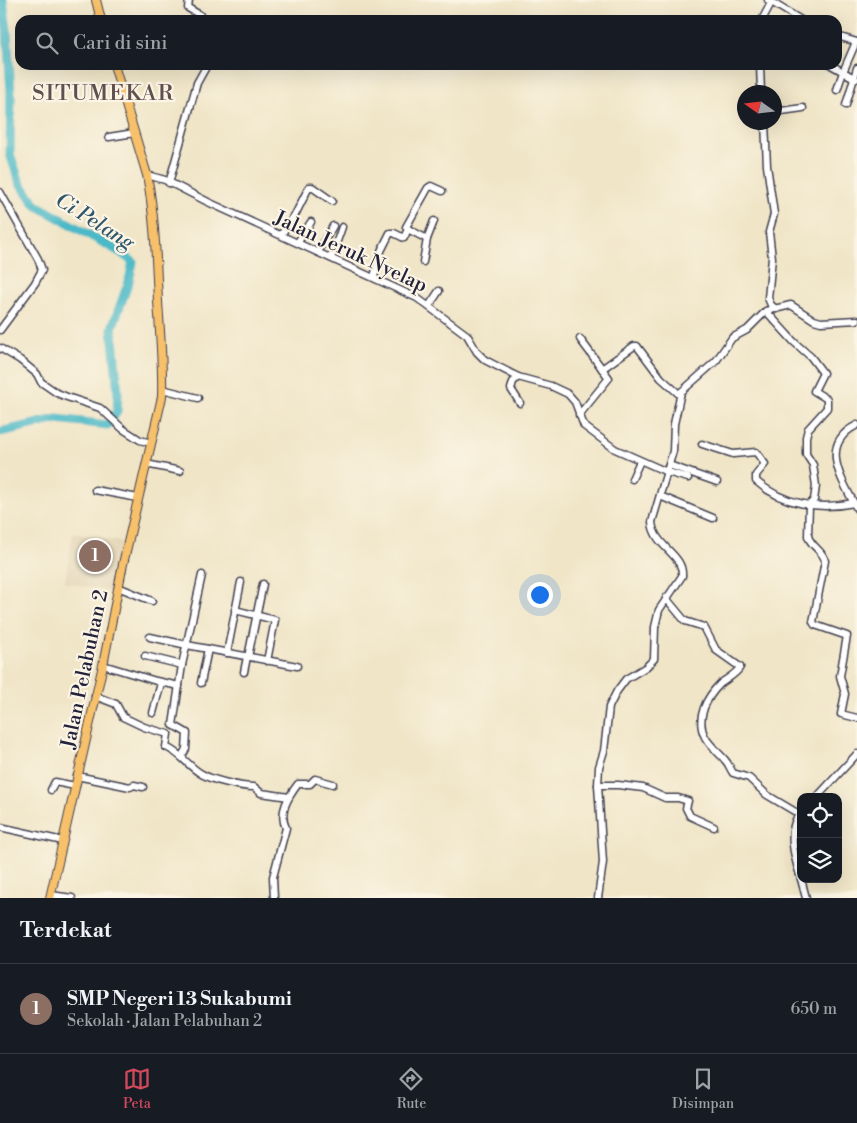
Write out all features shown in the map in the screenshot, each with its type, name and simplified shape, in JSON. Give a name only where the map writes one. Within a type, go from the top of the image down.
[{"type":"main road","points":[[96,0],[100,15]]},
{"type":"main road","name":"Jalan Pelabuhan 2","points":[[50,896],[103,665],[138,498],[161,405],[162,389],[154,222],[147,175],[115,70]]},
{"type":"street","points":[[189,0],[188,8],[200,15]]},
{"type":"street","points":[[764,15],[770,1],[793,15]]},
{"type":"street","points":[[838,90],[842,72],[854,58],[857,42],[842,38]]},
{"type":"street","points":[[846,105],[857,68]]},
{"type":"street","points":[[170,183],[197,83],[205,70]]},
{"type":"street","points":[[760,70],[761,85]]},
{"type":"street","points":[[839,70],[855,78]]},
{"type":"street","points":[[782,111],[803,108]]},
{"type":"street","points":[[765,130],[767,166],[774,214],[769,232],[772,258],[768,298],[776,309]]},
{"type":"street","points":[[109,138],[134,132]]},
{"type":"street","name":"Jalan Jeruk Nyelap","points":[[147,175],[170,183],[417,298],[467,335],[477,352],[485,360],[518,377],[566,392],[575,402],[582,424],[586,429],[621,453],[667,472],[688,478]]},
{"type":"street","points":[[374,277],[381,251],[390,233],[404,238],[408,229],[406,226],[430,186],[442,191]]},
{"type":"street","points":[[281,235],[296,213],[309,187],[312,187],[332,201]]},
{"type":"street","points":[[0,192],[38,259],[42,270],[35,283],[0,330]]},
{"type":"street","points":[[423,262],[427,240],[434,221]]},
{"type":"street","points":[[298,242],[311,222]]},
{"type":"street","points":[[318,252],[333,226]]},
{"type":"street","points":[[331,258],[342,227]]},
{"type":"street","points":[[408,229],[427,240]]},
{"type":"street","points":[[429,306],[439,291]]},
{"type":"street","points":[[598,898],[603,862],[598,785],[599,767],[604,751],[611,701],[626,679],[654,659],[656,621],[659,610],[679,581],[682,572],[676,559],[658,540],[653,530],[652,519],[675,442],[674,427],[680,395],[686,386],[716,360],[732,338],[746,330],[766,311],[792,305],[814,320],[821,322],[857,320]]},
{"type":"street","points":[[766,311],[817,364],[823,373],[814,391],[826,399],[827,408],[808,428],[806,437],[806,454],[812,465],[816,486],[814,500],[810,505],[809,541],[822,554],[825,561],[814,622],[815,625],[848,636],[840,678],[845,694],[841,714],[857,718]]},
{"type":"street","points":[[579,415],[609,379],[580,339]]},
{"type":"street","points":[[602,369],[634,346],[637,346],[661,378],[680,395]]},
{"type":"street","points":[[0,348],[20,360],[36,373],[40,381],[57,393],[98,407],[123,429],[140,440],[151,444]]},
{"type":"street","points":[[518,377],[513,382],[512,389],[520,402]]},
{"type":"street","points":[[162,389],[198,398]]},
{"type":"street","points":[[702,444],[733,454],[756,452],[766,463],[756,475],[756,480],[778,496],[819,507],[856,506],[842,480],[836,456],[842,436],[857,425]]},
{"type":"street","points":[[632,479],[640,461]]},
{"type":"street","points":[[146,464],[180,471]]},
{"type":"street","points":[[669,465],[717,482]]},
{"type":"street","points":[[95,490],[138,498]]},
{"type":"street","points":[[660,496],[713,518]]},
{"type":"street","points":[[182,756],[186,749],[187,733],[185,730],[173,725],[182,665],[202,575]]},
{"type":"street","points":[[227,653],[241,582]]},
{"type":"street","points":[[244,672],[262,584]]},
{"type":"street","points":[[118,587],[152,601]]},
{"type":"street","points":[[666,598],[685,621],[704,627],[716,650],[740,666],[738,671],[713,692],[706,704],[702,726],[706,738],[727,762],[733,774],[752,780],[767,795],[797,811]]},
{"type":"street","points":[[235,610],[271,618],[275,621],[267,661]]},
{"type":"street","points":[[150,637],[187,646],[297,666]]},
{"type":"street","points":[[201,683],[208,649]]},
{"type":"street","points":[[145,656],[182,665]]},
{"type":"street","points":[[103,665],[161,683],[179,686]]},
{"type":"street","points":[[154,713],[161,683]]},
{"type":"street","points":[[96,696],[116,704],[123,717],[144,727],[168,734],[166,747],[182,756],[203,775],[230,784],[254,787],[261,793],[289,797]]},
{"type":"street","points":[[821,793],[857,754]]},
{"type":"street","points":[[77,776],[130,787],[134,785],[143,787]]},
{"type":"street","points":[[274,898],[273,877],[286,828],[284,813],[286,802],[298,784],[310,784],[315,779],[333,784]]},
{"type":"street","points":[[51,790],[56,782],[75,786]]},
{"type":"street","points":[[598,785],[643,788],[665,798],[688,801],[686,808],[690,816],[714,827]]},
{"type":"street","points":[[797,820],[794,826],[793,847],[797,863]]},
{"type":"street","points":[[0,826],[63,840]]},
{"type":"street","points":[[802,883],[806,898]]},
{"type":"street","points":[[50,896],[72,898]]},
{"type":"shaded area","points":[[73,533],[125,543],[114,593],[65,582]]},
{"type":"waterway","name":"Ci Pelang","points":[[0,432],[57,419],[108,425],[117,412],[118,393],[112,328],[129,281],[133,262],[120,252],[36,205],[20,183],[10,154],[11,92],[3,0]]},
{"type":"place","name":"SMP Negeri 13 Sukabumi","points":[[95,556]]},
{"type":"district","name":"SITUMEKAR","points":[[103,92]]}]
